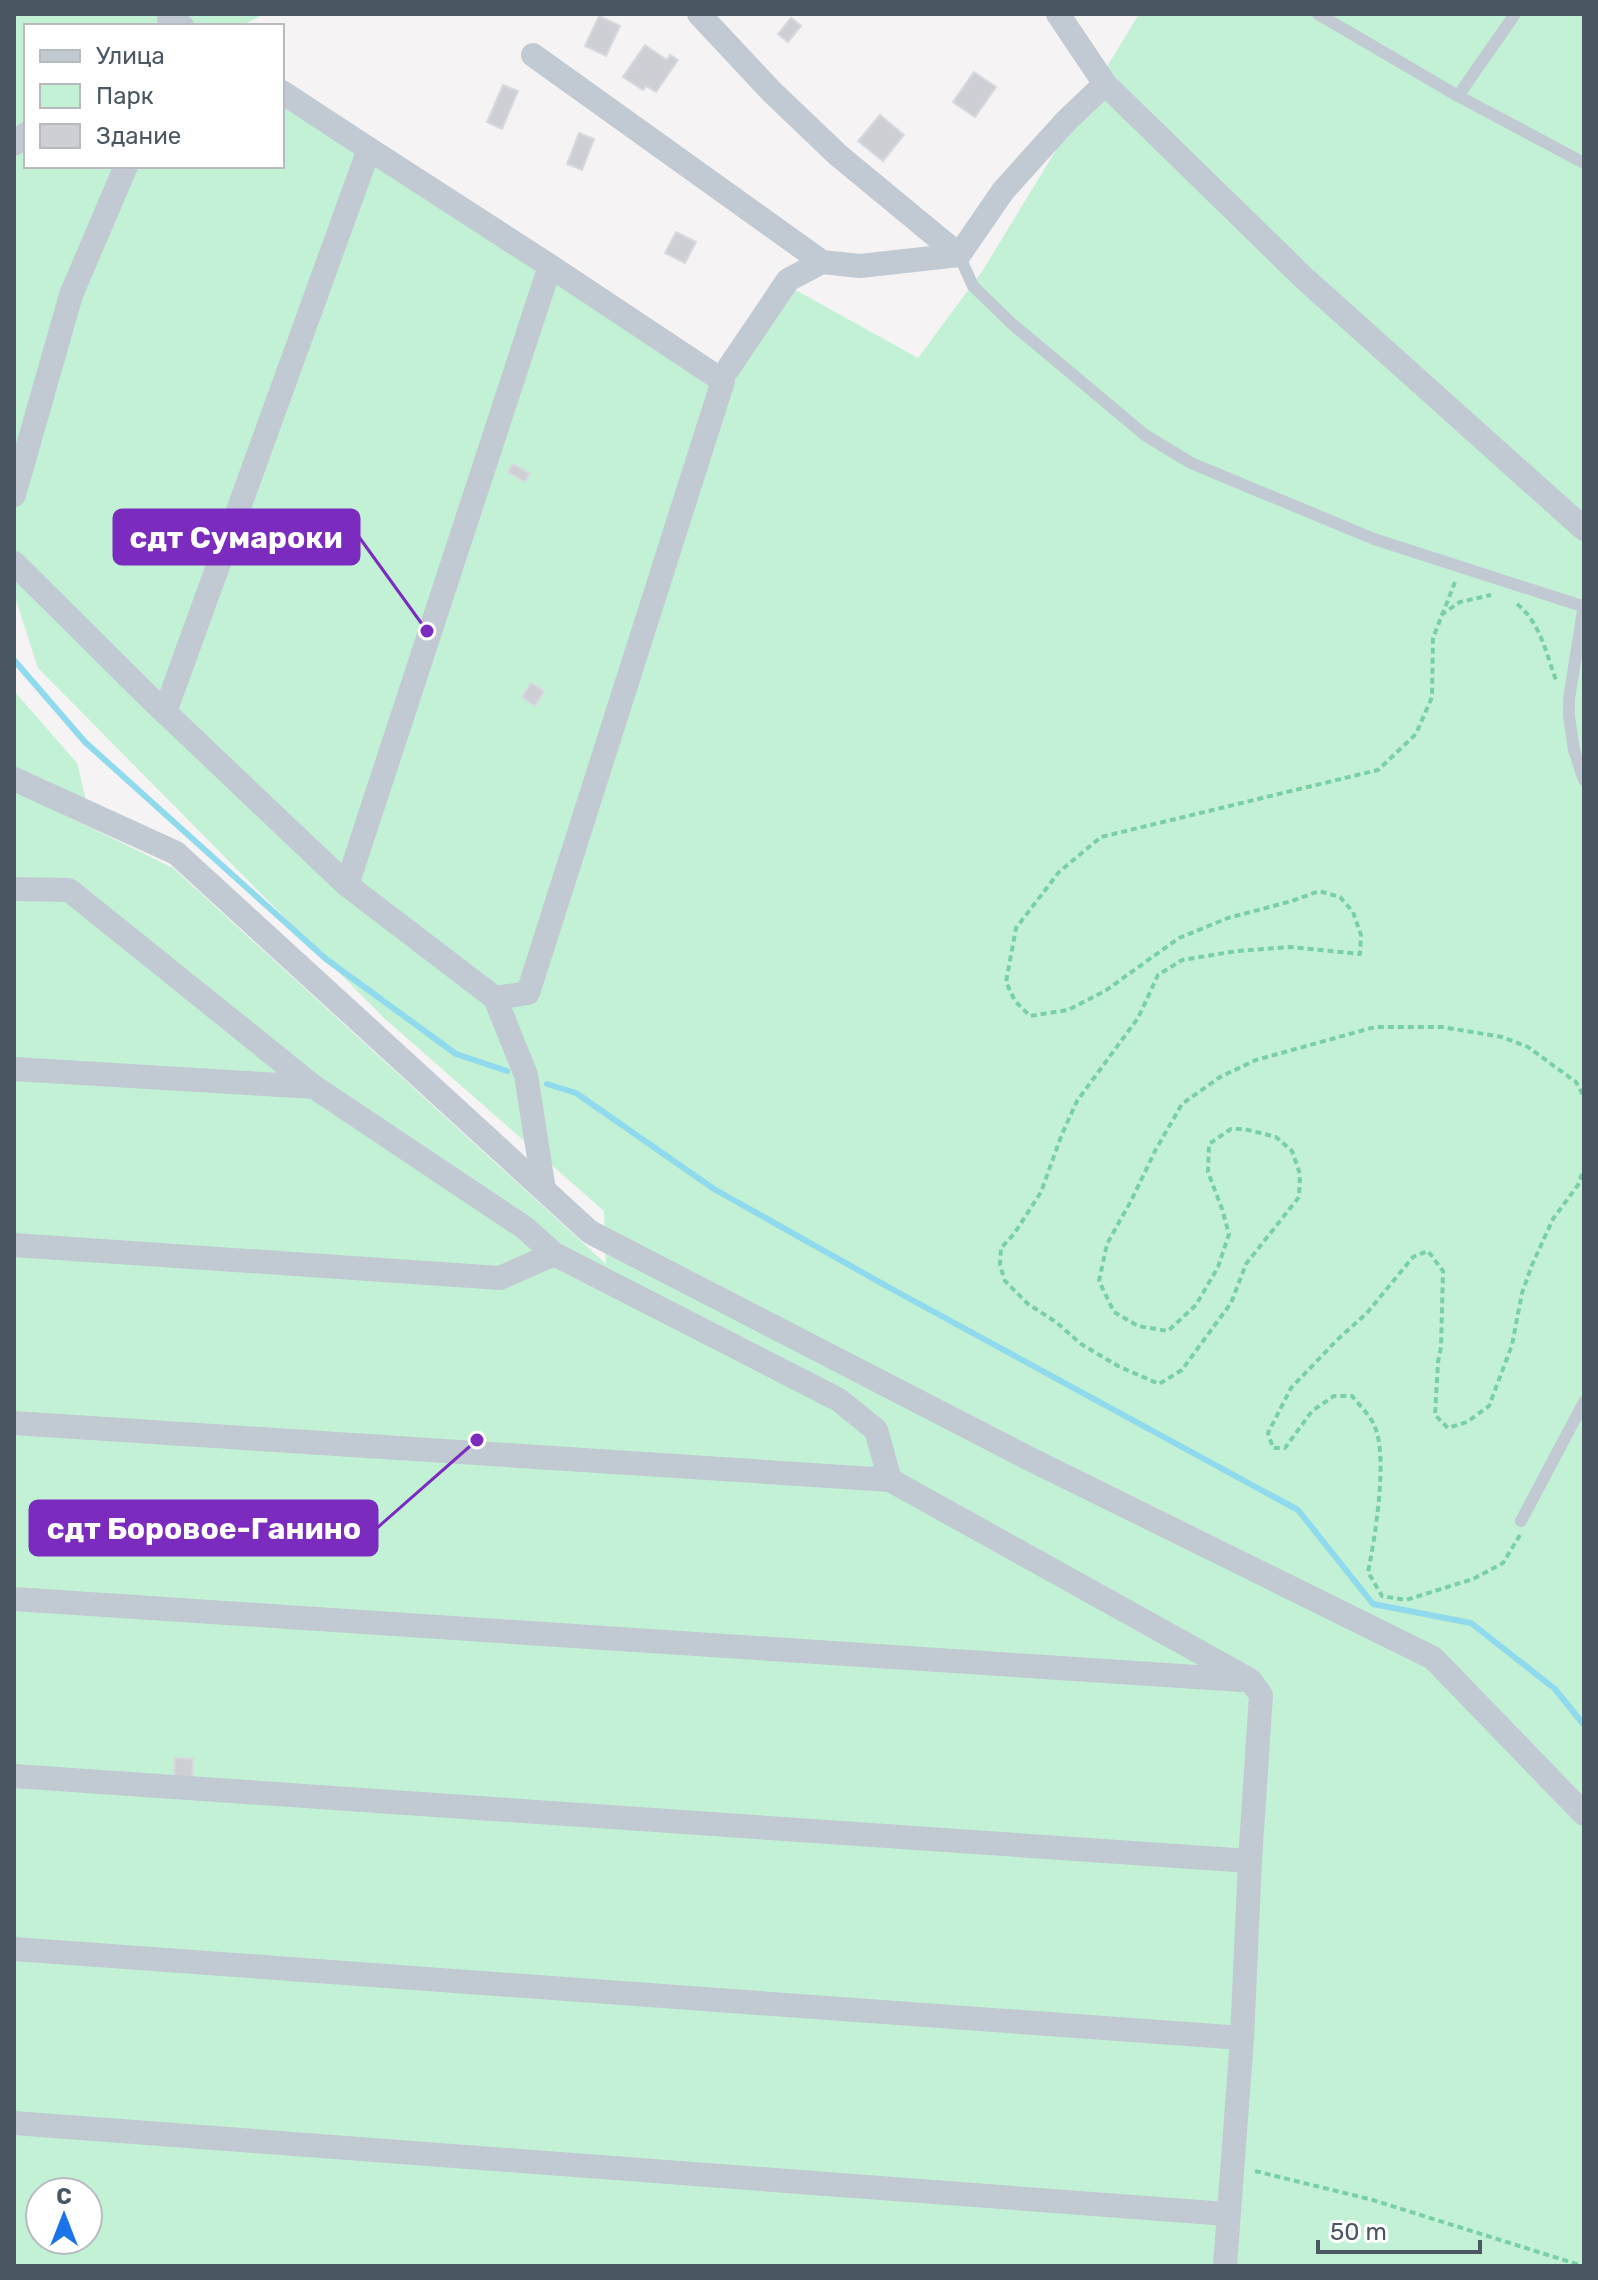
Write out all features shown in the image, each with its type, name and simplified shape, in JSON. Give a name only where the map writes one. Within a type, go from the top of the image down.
[{"type":"street","points":[[699,14],[772,92],[838,155],[959,255]]},
{"type":"street","points":[[1058,14],[1105,84],[1305,279],[1584,529]]},
{"type":"street","points":[[533,55],[822,262],[860,266],[959,255],[1003,191],[1066,121],[1105,84]]},
{"type":"street","points":[[284,93],[723,381],[528,993],[495,998]]},
{"type":"street","points":[[165,712],[369,149]]},
{"type":"street","points":[[14,495],[71,295],[125,168]]},
{"type":"street","points":[[728,369],[788,280],[822,262]]},
{"type":"street","points":[[347,885],[550,266]]},
{"type":"street","points":[[14,563],[347,885],[495,998],[526,1075],[544,1190]]},
{"type":"street","points":[[14,779],[176,853],[590,1232],[1026,1457],[1433,1658],[1584,1814]]},
{"type":"street","points":[[14,889],[69,890],[314,1087],[525,1228],[554,1254],[839,1400],[876,1430],[890,1480]]},
{"type":"street","points":[[14,1069],[314,1087]]},
{"type":"street","points":[[14,1245],[500,1278],[554,1254]]},
{"type":"street","points":[[14,1423],[890,1480],[1250,1680],[1261,1695],[1242,2038],[1225,2266]]},
{"type":"street","points":[[14,1599],[1250,1680]]},
{"type":"street","points":[[14,1776],[1250,1861]]},
{"type":"street","points":[[14,1949],[1242,2038]]},
{"type":"street","points":[[14,2123],[1227,2214]]},
{"type":"lane","points":[[1318,14],[1458,96],[1584,163]]},
{"type":"lane","points":[[1458,96],[1515,14]]},
{"type":"lane","points":[[959,255],[973,286],[1011,323],[1145,435],[1191,463],[1374,539],[1583,605],[1569,716],[1574,750],[1584,780]]},
{"type":"lane","points":[[1521,1521],[1584,1402]]},
{"type":"path","points":[[1461,568],[1433,638],[1432,697],[1416,734],[1378,770],[1101,837],[1059,872],[1016,928],[1006,982],[1015,1001],[1030,1016],[1068,1010],[1105,991],[1179,938],[1228,918],[1319,891],[1340,897],[1353,912],[1361,935],[1360,954],[1290,947],[1237,951],[1182,960],[1158,975],[1138,1018],[1077,1101],[1041,1192],[1014,1234],[1001,1248],[1000,1265],[1005,1281],[1028,1304],[1056,1322],[1081,1344],[1118,1366],[1159,1384],[1182,1370],[1231,1303],[1246,1264],[1299,1197],[1300,1174],[1292,1151],[1276,1137],[1231,1129],[1209,1144],[1208,1172],[1229,1234],[1218,1267],[1196,1305],[1168,1331],[1138,1326],[1114,1312],[1099,1281],[1107,1244],[1182,1104],[1220,1077],[1256,1060],[1375,1027],[1442,1027],[1502,1037],[1528,1047],[1576,1082],[1584,1097]]},
{"type":"path","points":[[1441,616],[1460,602],[1501,594]]},
{"type":"path","points":[[1512,600],[1527,612],[1540,636],[1569,716]]},
{"type":"path","points":[[1521,1521],[1520,1535],[1503,1563],[1473,1579],[1406,1600],[1382,1596],[1368,1572],[1379,1492],[1379,1452],[1375,1426],[1352,1396],[1334,1396],[1312,1411],[1285,1448],[1273,1448],[1268,1433],[1291,1388],[1367,1313],[1413,1257],[1428,1251],[1443,1271],[1435,1415],[1448,1428],[1467,1422],[1489,1406],[1512,1345],[1522,1293],[1532,1265],[1553,1219],[1578,1185],[1584,1169]]},
{"type":"path","points":[[1231,2165],[1373,2200],[1583,2266]]},
{"type":"green space","points":[[14,14],[264,14],[245,24],[24,24],[24,132],[14,136]]},
{"type":"green space","points":[[1139,14],[1584,14],[1584,2266],[14,2266],[14,790],[173,868],[606,1264],[604,1211],[384,1018],[38,668],[14,594],[14,144],[24,136],[24,168],[284,168],[284,94],[723,381],[792,288],[918,358],[983,270]]},
{"type":"green space","points":[[14,691],[77,763],[86,800],[14,769]]},
{"type":"building","points":[[599,16],[620,26],[606,56],[585,46]]},
{"type":"building","points":[[791,18],[801,26],[788,42],[778,34]]},
{"type":"building","points":[[645,45],[667,60],[670,55],[678,60],[656,92],[646,86],[643,90],[623,77]]},
{"type":"building","points":[[974,72],[996,87],[975,117],[953,102]]},
{"type":"building","points":[[503,85],[518,91],[502,129],[487,122]]},
{"type":"building","points":[[880,115],[904,135],[883,161],[858,141]]},
{"type":"building","points":[[579,133],[594,139],[582,170],[567,164]]},
{"type":"building","points":[[676,232],[696,242],[685,263],[665,253]]},
{"type":"building","points":[[513,464],[530,474],[525,482],[508,472]]},
{"type":"building","points":[[531,683],[544,691],[535,706],[522,697]]},
{"type":"building","points":[[175,1758],[193,1759],[192,1779],[174,1778]]},
{"type":"waterway","points":[[14,660],[85,742],[326,959],[456,1054],[507,1071]]},
{"type":"waterway","points":[[547,1084],[576,1093],[714,1189],[1298,1510],[1373,1604],[1471,1623],[1555,1689],[1584,1725]]},
{"type":"place","name":"сдт Сумароки","points":[[427,631]]},
{"type":"place","name":"сдт Боровое-Ганино","points":[[477,1440]]}]
